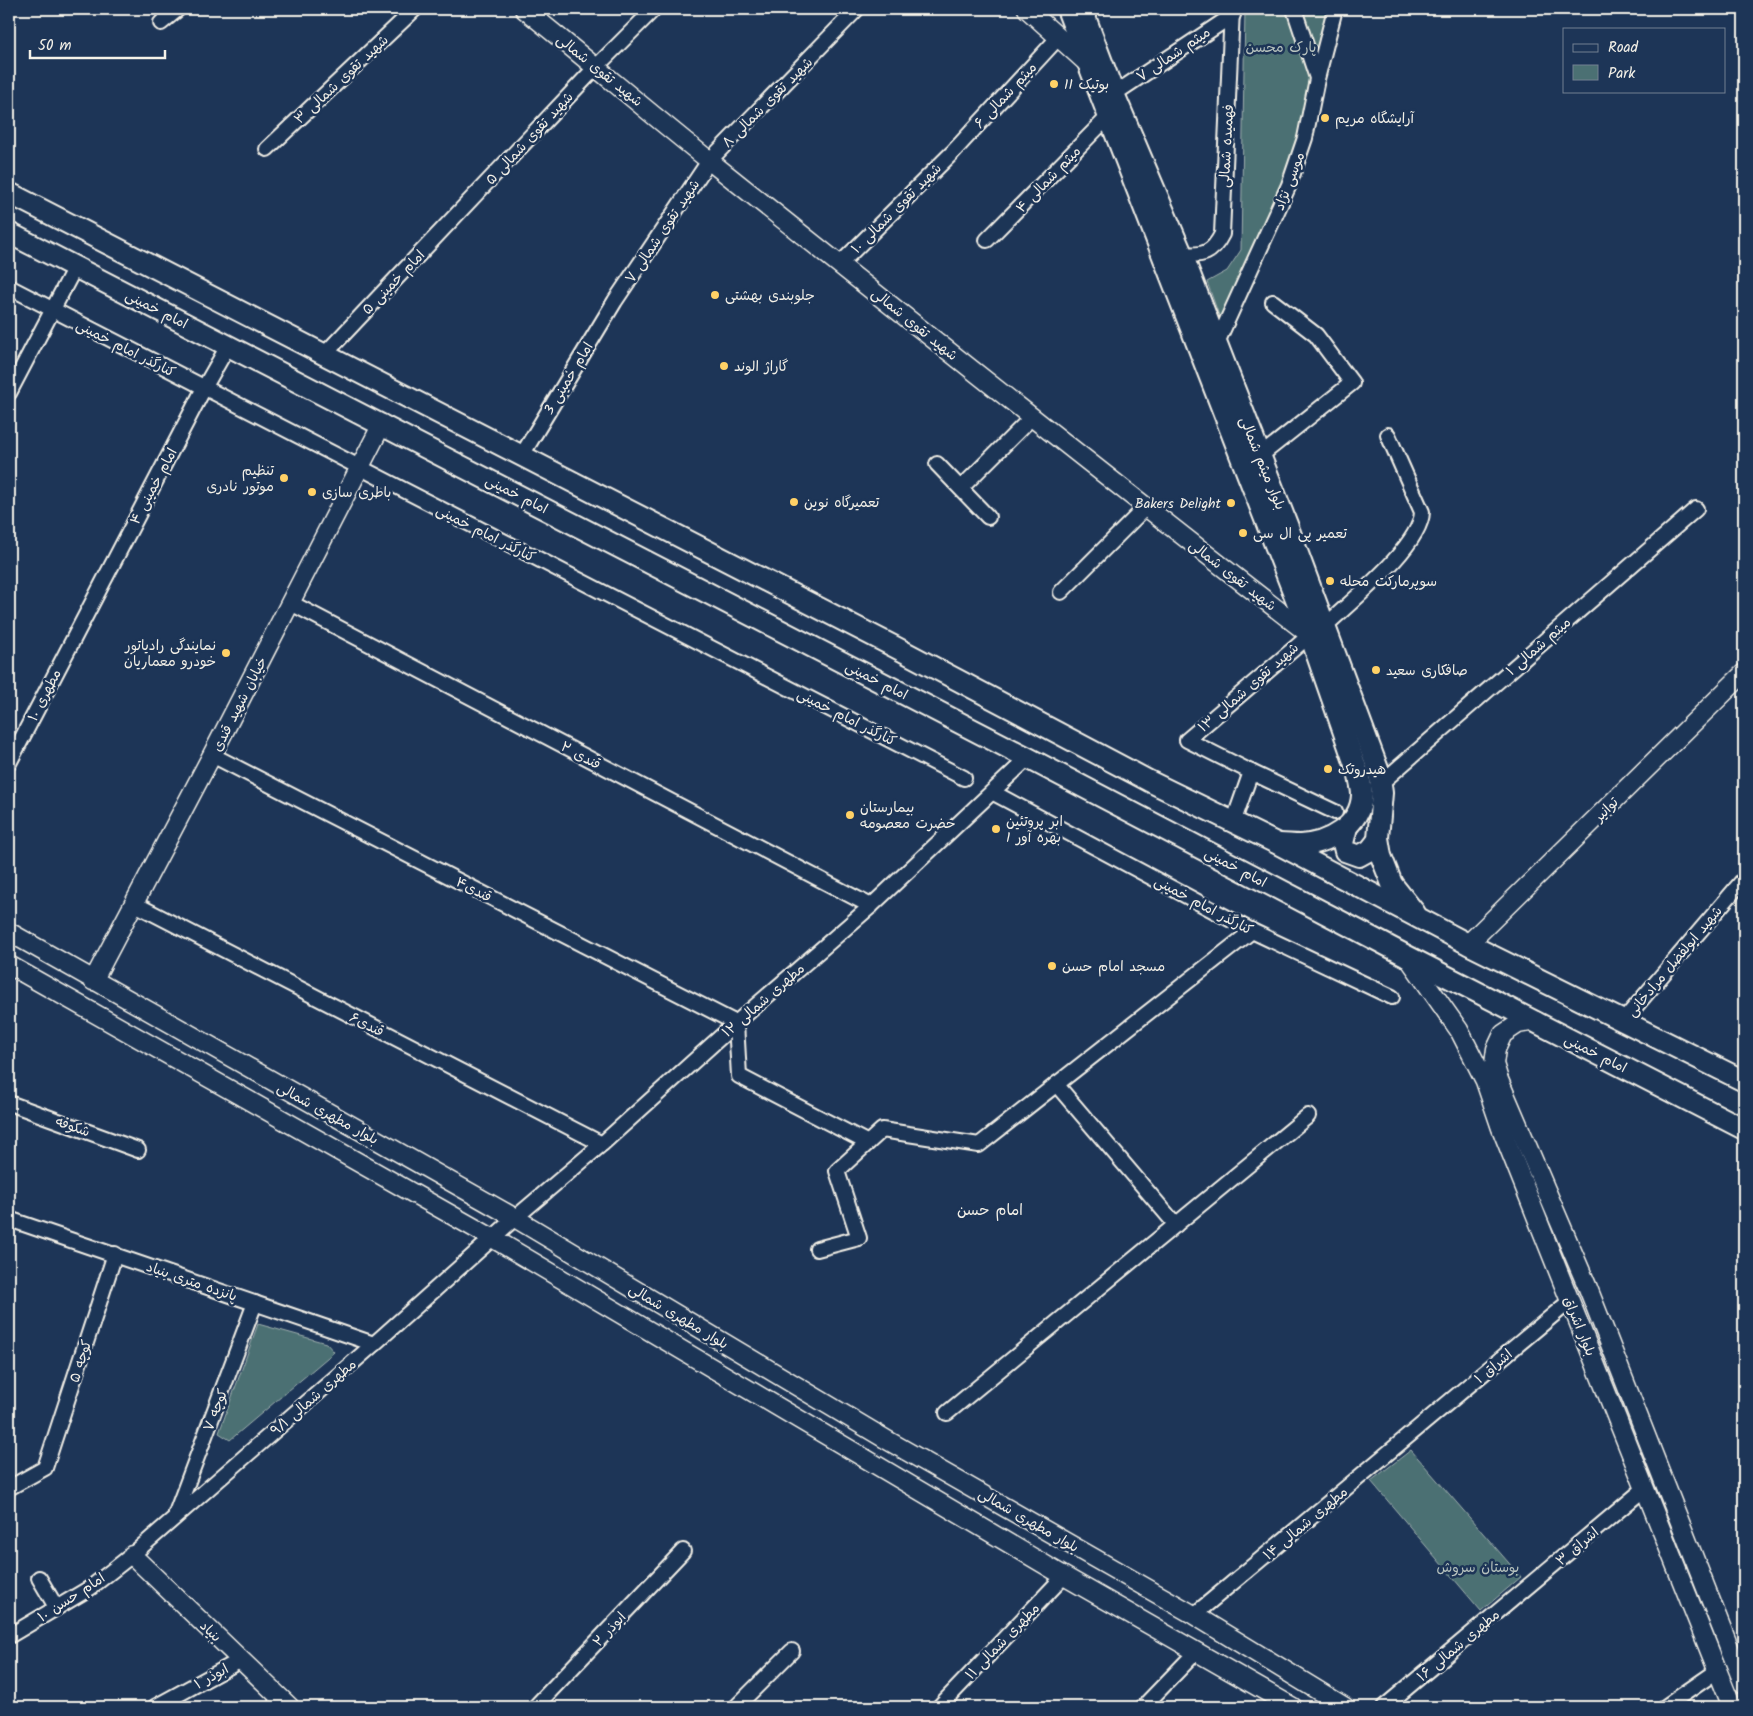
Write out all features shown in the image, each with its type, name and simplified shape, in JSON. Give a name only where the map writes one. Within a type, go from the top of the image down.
[{"type":"main road","name":"بلوار میثم شمالی","points":[[1067,9],[1108,117],[1317,631],[1379,772],[1382,793],[1378,840],[1392,884],[1419,919]]},
{"type":"main road","name":"بلوار میثم شمالی","points":[[1082,9],[1114,94],[1182,254],[1260,456],[1317,631],[1359,776],[1362,795],[1358,812],[1341,820]]},
{"type":"main road","points":[[9,193],[894,646],[1233,824],[1276,843],[1468,944],[1744,1081]]},
{"type":"main road","name":"امام خمینی","points":[[9,234],[382,424],[1744,1129]]},
{"type":"main road","points":[[1276,843],[1300,845],[1319,842],[1341,831],[1341,820]]},
{"type":"main road","points":[[1341,820],[1343,843],[1346,851],[1359,856],[1370,850],[1378,840]]},
{"type":"street","points":[[162,23],[178,9]]},
{"type":"street","name":"شهید تقوی شمالی ۳","points":[[267,149],[415,9]]},
{"type":"street","name":"شهید تقوی شمالی","points":[[524,9],[597,66],[709,161],[1031,418],[1146,508],[1317,631]]},
{"type":"street","name":"شهید تقوی شمالی ۵","points":[[462,210],[597,66],[654,9]]},
{"type":"street","name":"شهید تقوی شمالی ۸","points":[[709,161],[857,9]]},
{"type":"street","points":[[1026,9],[1088,64]]},
{"type":"street","points":[[1294,9],[1317,79]]},
{"type":"street","name":"موسی نژاد","points":[[1216,345],[1289,185],[1305,138],[1317,79],[1335,9]]},
{"type":"street","name":"میثم شمالی ۷","points":[[1114,94],[1233,12]]},
{"type":"street","name":"فهمیده شمالی","points":[[1182,254],[1198,255],[1206,252],[1216,246],[1222,234],[1233,12]]},
{"type":"street","name":"میثم شمالی ۶","points":[[952,153],[1058,38]]},
{"type":"street","name":"میثم شمالی ۴","points":[[987,240],[1108,117]]},
{"type":"street","name":"شهید تقوی شمالی ۱۰","points":[[840,264],[952,153]]},
{"type":"street","name":"شهید تقوی شمالی ۷","points":[[615,301],[709,161]]},
{"type":"street","name":"امام خمینی ۵","points":[[324,355],[462,210]]},
{"type":"street","points":[[9,393],[75,267]]},
{"type":"street","name":"کنارگذر امام خمینی","points":[[9,287],[964,778]]},
{"type":"street","name":"امام خمینی 3","points":[[522,456],[615,301]]},
{"type":"street","points":[[1260,456],[1352,383],[1316,335],[1273,302]]},
{"type":"street","name":"امام خمینی ۴","points":[[79,627],[204,388],[228,346]]},
{"type":"street","points":[[961,488],[1031,418]]},
{"type":"street","name":"خیابان شهید قندی","points":[[93,981],[291,603],[382,424]]},
{"type":"street","name":"شهید تقوی شمالی ۱۳","points":[[1251,772],[1187,740],[1317,631],[1397,558],[1418,527],[1422,518],[1422,512],[1388,435]]},
{"type":"street","points":[[937,464],[988,518]]},
{"type":"street","points":[[1061,592],[1146,508]]},
{"type":"street","name":"میثم شمالی ۱","points":[[1381,782],[1696,509]]},
{"type":"street","name":"قندی ۲","points":[[291,603],[871,906]]},
{"type":"street","name":"مطهری ۱۰","points":[[9,763],[79,627]]},
{"type":"street","name":"توانیر","points":[[1468,944],[1744,673]]},
{"type":"street","name":"قندی۴","points":[[212,755],[736,1023]]},
{"type":"street","name":"مطهری شمالی ۱۲","points":[[494,1238],[871,906],[1028,758]]},
{"type":"street","points":[[1233,824],[1251,772],[1341,820]]},
{"type":"street","name":"کنارگذر امام خمینی","points":[[992,792],[1252,930],[1392,998]]},
{"type":"street","name":"شهید ابولفضل مرادخانی","points":[[1624,1020],[1744,879]]},
{"type":"street","name":"قندی۶","points":[[133,904],[602,1144]]},
{"type":"street","points":[[817,1249],[859,1238],[837,1171],[882,1130],[979,1145],[1252,930]]},
{"type":"street","name":"بلوار مطهری شمالی","points":[[9,932],[515,1218],[887,1440],[1194,1615],[1345,1707]]},
{"type":"street","name":"بلوار اشراق","points":[[1407,956],[1459,1030],[1485,1080],[1501,1128],[1732,1707]]},
{"type":"street","name":"بلوار مطهری شمالی","points":[[9,965],[494,1238],[1064,1576],[1293,1707]]},
{"type":"street","name":"بلوار اشراق","points":[[1536,1021],[1518,1024],[1503,1034],[1496,1049],[1494,1064],[1499,1080],[1588,1288],[1744,1683]]},
{"type":"street","points":[[736,1023],[739,1076],[868,1143]]},
{"type":"street","points":[[1056,1084],[1176,1224]]},
{"type":"street","name":"شکوفه","points":[[9,1103],[138,1150]]},
{"type":"street","points":[[947,1413],[1308,1116]]},
{"type":"street","name":"پانزده متری بنیاد","points":[[9,1219],[374,1344]]},
{"type":"street","name":"مطهری شمالی ۹/۱","points":[[132,1555],[494,1238]]},
{"type":"street","name":"کوچه ۵","points":[[9,1488],[45,1468],[115,1254]]},
{"type":"street","points":[[1570,1301],[1588,1288]]},
{"type":"street","name":"اشراق ۱","points":[[1417,1430],[1570,1301]]},
{"type":"street","name":"کوچه ۷","points":[[175,1516],[255,1303]]},
{"type":"street","name":"مطهری شمالی ۱۴","points":[[1194,1615],[1417,1430]]},
{"type":"street","points":[[1644,1489],[1663,1479]]},
{"type":"street","name":"اشراق ۳","points":[[1510,1603],[1644,1489]]},
{"type":"street","name":"ابوذر ۲","points":[[535,1707],[682,1551]]},
{"type":"street","name":"امام حسن ۱۰","points":[[9,1636],[90,1588],[132,1555]]},
{"type":"street","name":"بنیاد","points":[[132,1555],[290,1707]]},
{"type":"street","name":"مطهری شمالی ۱۱","points":[[939,1707],[1064,1576]]},
{"type":"street","points":[[39,1578],[56,1607]]},
{"type":"street","name":"مطهری شمالی ۱۶","points":[[1384,1707],[1510,1603]]},
{"type":"street","points":[[736,1707],[792,1651]]},
{"type":"street","points":[[1143,1707],[1197,1651]]},
{"type":"street","name":"ابوذر ۱","points":[[155,1707],[240,1660]]},
{"type":"street","points":[[1665,1707],[1717,1671]]},
{"type":"green space","name":"پارک محسن","points":[[1245,9],[1328,9],[1290,170],[1221,321],[1207,282],[1227,271],[1241,250]]},
{"type":"green space","points":[[258,1324],[326,1343],[334,1352],[230,1440],[219,1433]]},
{"type":"green space","name":"بوستان سروش","points":[[1411,1450],[1521,1577],[1481,1611],[1371,1481]]},
{"type":"place","name":"بوتیک 11","points":[[1054,84]]},
{"type":"place","name":"آرایشگاه مریم","points":[[1325,118]]},
{"type":"place","name":"جلوبندی بهشتی","points":[[715,295]]},
{"type":"place","name":"گاراژ الوند","points":[[724,366]]},
{"type":"place","name":"تنظیم موتور نادری","points":[[284,478]]},
{"type":"place","name":"باطری سازی","points":[[312,492]]},
{"type":"place","name":"تعمیرگاه نوین","points":[[794,502]]},
{"type":"place","name":"Bakers Delight","points":[[1231,503]]},
{"type":"place","name":"تعمیر پی ال سی","points":[[1243,533]]},
{"type":"place","name":"سوپرمارکت محله","points":[[1330,581]]},
{"type":"place","name":"نمایندگی رادیاتور خودرو معماریان","points":[[226,653]]},
{"type":"place","name":"صافکاری سعید","points":[[1376,670]]},
{"type":"place","name":"هیدروتک","points":[[1328,769]]},
{"type":"place","name":"بیمارستان حضرت معصومه","points":[[850,815]]},
{"type":"place","name":"ابر پروتئین بهره آور 1","points":[[996,829]]},
{"type":"place","name":"مسجد امام حسن","points":[[1052,966]]},
{"type":"district","name":"امام حسن","points":[[990,1210]]}]
